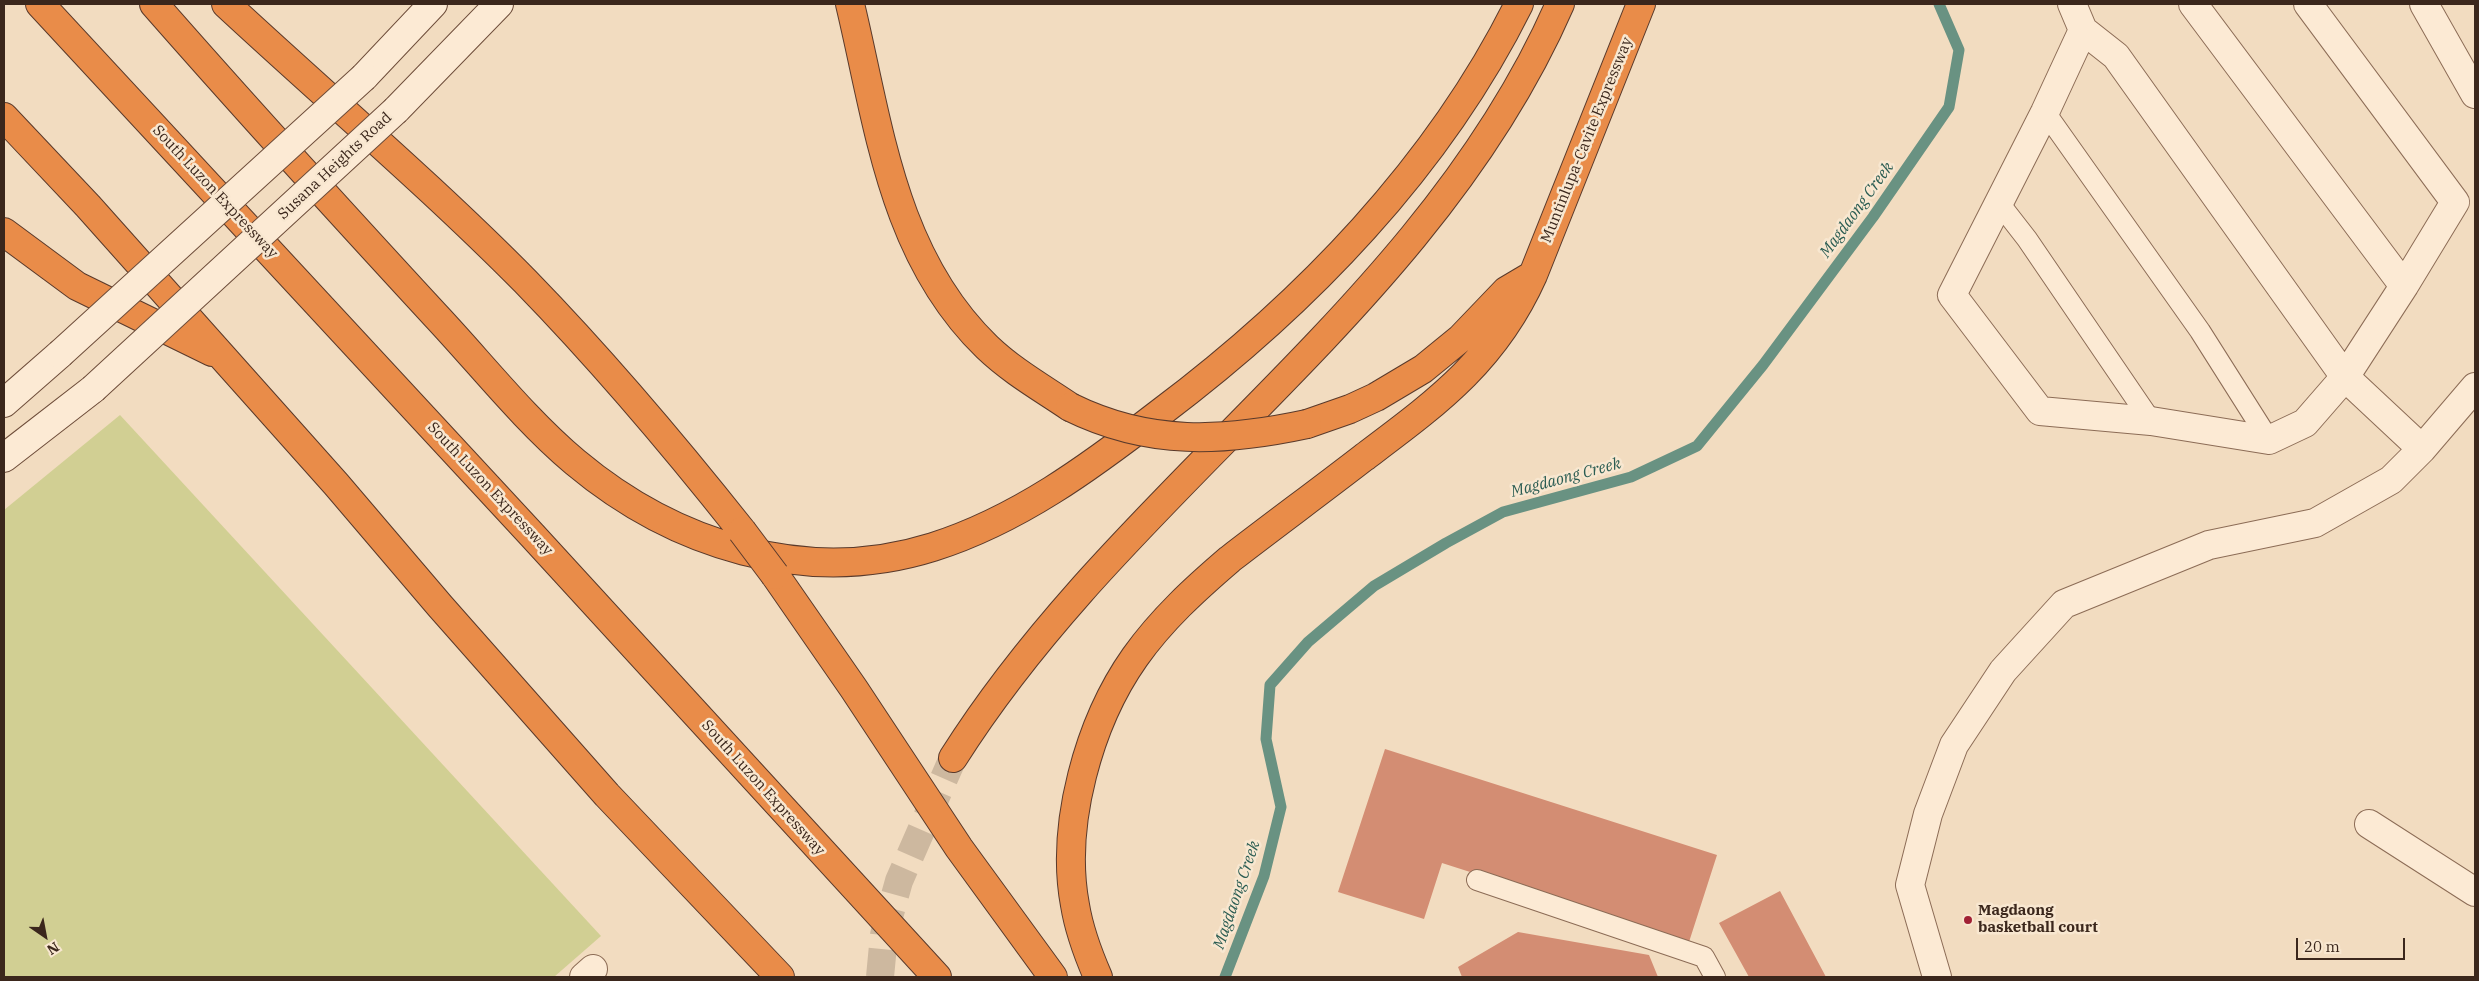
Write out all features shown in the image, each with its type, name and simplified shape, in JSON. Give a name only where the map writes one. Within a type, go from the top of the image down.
[{"type":"highway","name":"South Luzon Expressway","points":[[40,4],[532,535],[937,977]]},
{"type":"highway","points":[[154,4],[344,216],[541,429],[577,464],[646,513],[695,536],[775,559],[841,562],[886,558],[932,547],[1014,513],[1054,490],[1097,461],[1227,360],[1327,266],[1401,185],[1445,128],[1519,4]]},
{"type":"highway","points":[[226,4],[447,206],[525,281],[656,424],[742,531],[775,576],[854,689],[959,848],[1053,977]]},
{"type":"highway","points":[[850,4],[898,204],[920,256],[953,308],[988,348],[1008,366],[1070,407],[1114,426],[1169,436],[1245,436],[1307,424],[1350,409],[1408,379],[1455,343],[1506,291],[1534,275]]},
{"type":"highway","points":[[953,758],[985,709],[1033,646],[1096,572],[1259,407],[1352,307],[1428,219],[1469,163],[1513,96],[1560,4]]},
{"type":"highway","name":"Muntinlupa-Cavite Expressway","points":[[1098,977],[1081,931],[1074,904],[1072,878],[1073,828],[1079,790],[1090,746],[1103,713],[1118,684],[1135,657],[1156,631],[1202,582],[1436,403],[1483,358],[1519,308],[1534,275],[1641,4]]},
{"type":"highway","points":[[4,117],[88,206],[224,358],[607,795],[780,977]]},
{"type":"highway","points":[[4,232],[77,286],[224,358]]},
{"type":"street","points":[[4,403],[364,77],[433,4]]},
{"type":"street","name":"Susana Heights Road","points":[[4,458],[93,389],[396,110],[499,4]]},
{"type":"street","points":[[2072,4],[2083,30],[2116,56],[2345,377],[2422,449]]},
{"type":"street","points":[[2193,4],[2404,286]]},
{"type":"street","points":[[2083,30],[2045,112],[1952,295],[2040,411],[2151,422],[2269,440],[2306,423],[2345,377],[2456,202],[2308,4]]},
{"type":"street","points":[[2424,4],[2475,94]]},
{"type":"street","points":[[1937,977],[1910,885],[1928,814],[1954,744],[2003,671],[2064,604],[2209,545],[2315,524],[2391,480],[2422,449],[2475,387]]},
{"type":"street","points":[[2369,824],[2475,892]]},
{"type":"lane","points":[[2045,112],[2200,331],[2269,440]]},
{"type":"lane","points":[[1999,203],[2032,247],[2151,422]]},
{"type":"lane","points":[[1476,880],[1704,957],[1715,977]]},
{"type":"shaded area","points":[[120,415],[601,936],[554,977],[4,977],[4,510]]},
{"type":"building","points":[[1385,749],[1717,855],[1689,942],[1442,863],[1424,919],[1338,892]]},
{"type":"building","points":[[1780,891],[1826,977],[1749,977],[1719,923]]},
{"type":"building","points":[[1518,932],[1649,955],[1658,977],[1462,977],[1458,967]]},
{"type":"waterway","name":"Magdaong Creek","points":[[1225,977],[1264,876],[1281,807],[1266,739],[1270,685],[1308,642],[1374,586],[1446,543],[1503,512],[1631,477],[1697,446],[1763,365],[1873,217],[1949,107],[1959,50],[1939,4]]},
{"type":"tunnel","points":[[880,977],[884,935],[899,881],[953,758]]},
{"type":"place","name":"Magdaong basketball court","points":[[1968,920]]}]
